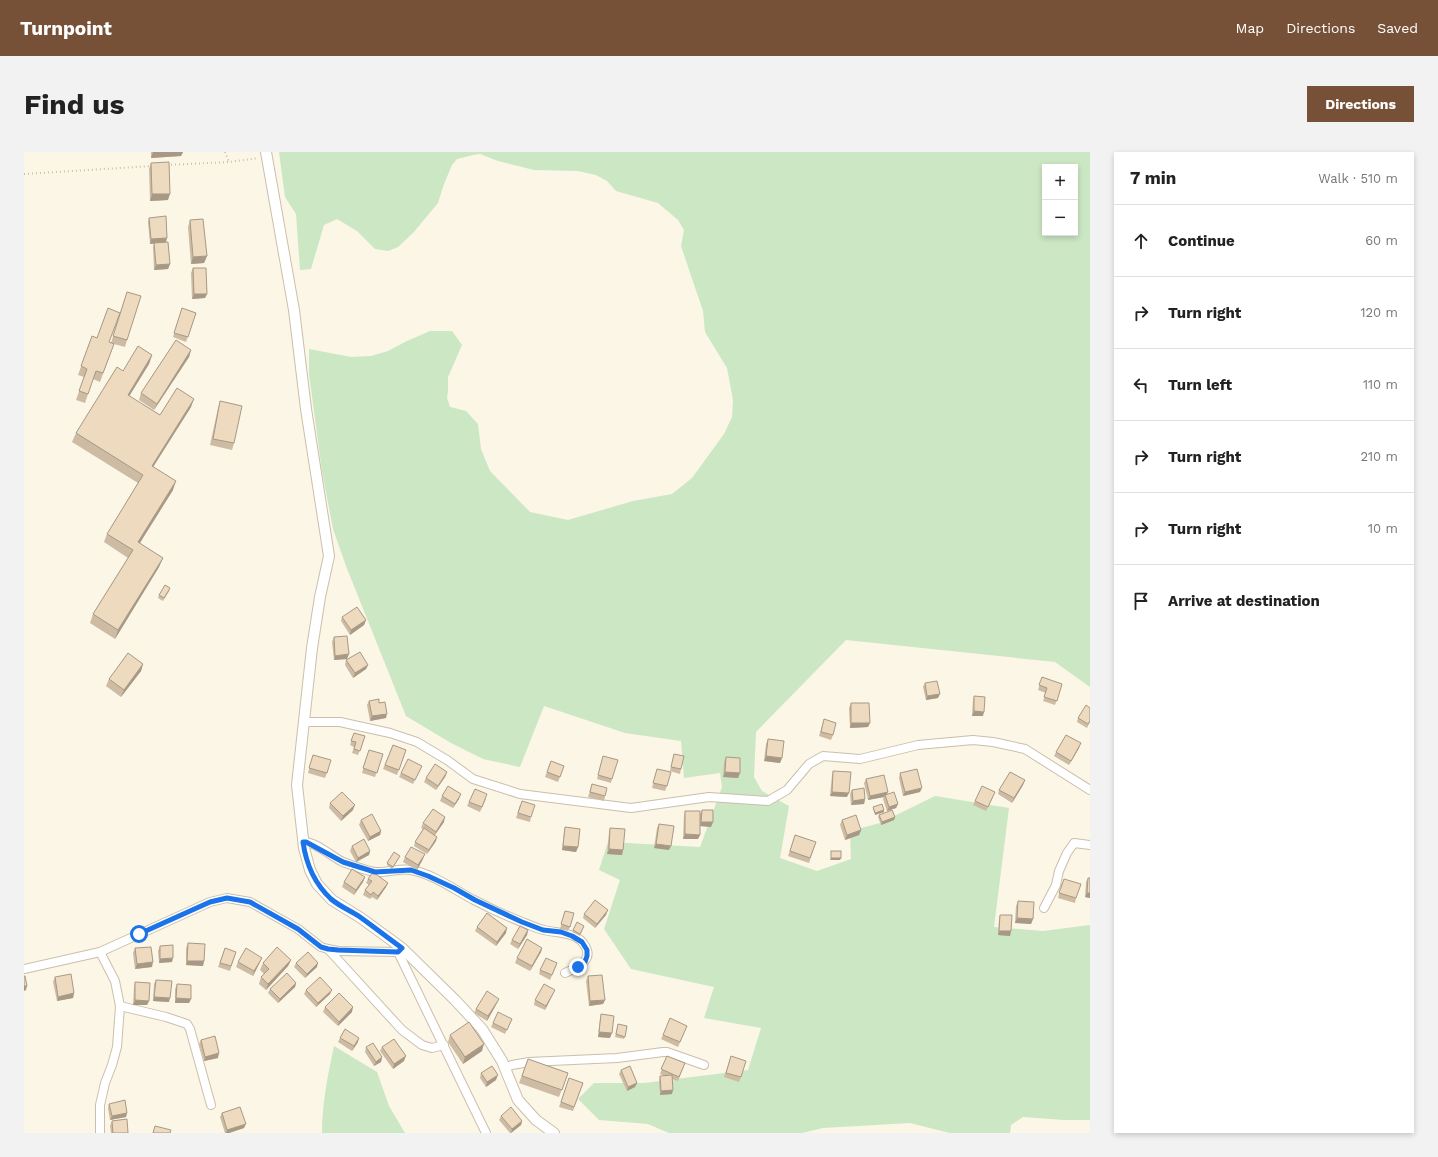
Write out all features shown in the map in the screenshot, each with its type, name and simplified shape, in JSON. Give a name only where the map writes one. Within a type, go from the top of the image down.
[{"type":"street","points":[[266,152],[294,310],[306,409],[329,556],[320,597],[312,648],[297,785],[303,842],[310,870],[317,884],[332,900],[361,918],[400,950],[455,1000],[482,1028],[502,1061],[518,1100],[536,1120],[554,1133]]},
{"type":"street","points":[[303,722],[340,722],[390,733],[417,742],[447,760],[473,779],[520,794],[631,808],[709,797],[768,801],[786,790],[809,764],[823,756],[860,759],[918,745],[973,740],[994,742],[1025,749],[1090,790]]},
{"type":"street","points":[[303,842],[313,844],[343,862],[375,872],[411,870],[454,888],[475,900],[522,922],[543,930],[561,932],[572,936],[582,942],[587,950],[587,956],[585,962],[578,967],[565,972]]},
{"type":"street","points":[[1044,908],[1056,885],[1059,871],[1067,853],[1074,843],[1090,845]]},
{"type":"street","points":[[24,969],[100,952],[210,902],[227,898],[250,902],[298,929],[321,947],[338,950],[400,950]]},
{"type":"street","points":[[328,949],[402,1030],[422,1045],[432,1048],[444,1045]]},
{"type":"street","points":[[400,950],[486,1133]]},
{"type":"street","points":[[100,952],[115,981],[120,1006],[117,1046],[105,1083],[100,1105],[100,1133]]},
{"type":"street","points":[[120,1006],[166,1017],[187,1024],[190,1029],[211,1105]]},
{"type":"street","points":[[504,1068],[512,1064],[529,1062],[617,1058],[663,1052],[667,1052],[704,1065]]},
{"type":"path","points":[[225,152],[229,162]]},
{"type":"path","points":[[166,166],[252,160]]},
{"type":"path","points":[[24,174],[158,166]]},
{"type":"green space","points":[[279,152],[1090,152],[1090,687],[1055,662],[846,640],[756,732],[754,777],[762,791],[789,806],[780,858],[817,871],[851,859],[850,831],[880,823],[935,796],[1009,808],[994,927],[1043,931],[1090,925],[1090,1120],[1023,1117],[1011,1125],[1010,1133],[950,1133],[910,1123],[823,1128],[802,1133],[669,1133],[648,1124],[599,1120],[578,1099],[594,1083],[644,1083],[748,1070],[761,1028],[704,1018],[714,987],[631,969],[604,929],[620,880],[599,870],[608,842],[700,847],[722,787],[720,773],[684,778],[681,741],[625,733],[544,706],[520,767],[483,759],[451,743],[406,716],[346,566],[333,529],[322,471],[309,374],[309,349],[351,357],[371,356],[388,351],[430,331],[452,331],[462,345],[448,377],[447,398],[450,407],[466,411],[478,424],[481,449],[490,471],[530,512],[568,520],[633,501],[672,494],[692,478],[724,434],[732,417],[733,400],[727,368],[705,332],[703,311],[681,246],[684,230],[678,220],[658,203],[616,191],[607,181],[596,175],[578,171],[534,170],[498,161],[480,154],[457,159],[452,165],[438,203],[413,233],[398,247],[388,251],[375,249],[357,231],[337,219],[324,225],[311,269],[300,270],[296,214],[285,197]]},
{"type":"green space","points":[[334,1046],[377,1072],[389,1106],[405,1133],[322,1133],[324,1100]]},
{"type":"building","points":[[169,162],[170,194],[152,194],[151,163]]},
{"type":"building","points":[[166,216],[167,238],[151,239],[149,218]]},
{"type":"building","points":[[203,219],[207,256],[193,257],[190,220]]},
{"type":"building","points":[[168,242],[170,264],[156,265],[154,243]]},
{"type":"building","points":[[193,268],[206,268],[207,294],[194,294]]},
{"type":"building","points":[[127,292],[141,296],[127,340],[113,336]]},
{"type":"building","points":[[108,308],[120,313],[109,342],[114,344],[103,373],[96,371],[88,394],[79,391],[87,369],[81,366],[92,336],[97,338]]},
{"type":"building","points":[[182,308],[196,313],[188,337],[174,333]]},
{"type":"building","points":[[176,340],[191,350],[157,404],[141,393]]},
{"type":"building","points":[[138,346],[152,355],[128,395],[160,415],[177,388],[194,399],[152,466],[176,481],[138,542],[163,558],[118,630],[93,614],[133,550],[107,534],[143,475],[76,433],[117,367],[123,371]]},
{"type":"building","points":[[220,401],[242,406],[234,443],[213,439]]},
{"type":"building","points":[[165,585],[170,588],[164,598],[159,595]]},
{"type":"building","points":[[357,607],[366,620],[351,630],[342,617]]},
{"type":"building","points":[[347,636],[349,654],[335,656],[334,637]]},
{"type":"building","points":[[360,652],[368,665],[355,673],[346,660]]},
{"type":"building","points":[[128,653],[143,664],[124,690],[109,679]]},
{"type":"building","points":[[1042,677],[1062,684],[1057,701],[1044,697],[1047,688],[1039,685]]},
{"type":"building","points":[[937,681],[940,694],[927,696],[925,683]]},
{"type":"building","points":[[974,696],[985,697],[984,712],[974,711]]},
{"type":"building","points":[[379,699],[379,703],[385,702],[387,714],[372,716],[369,701]]},
{"type":"building","points":[[851,703],[869,703],[870,723],[851,723]]},
{"type":"building","points":[[1086,705],[1090,708],[1090,721],[1088,724],[1078,718]]},
{"type":"building","points":[[824,719],[836,723],[833,735],[821,732]]},
{"type":"building","points":[[354,733],[365,736],[360,751],[354,749],[356,742],[351,741]]},
{"type":"building","points":[[1066,735],[1081,743],[1071,761],[1056,752]]},
{"type":"building","points":[[768,739],[784,741],[782,758],[766,756]]},
{"type":"building","points":[[393,745],[406,750],[399,770],[385,765]]},
{"type":"building","points":[[369,750],[383,754],[377,773],[363,768]]},
{"type":"building","points":[[674,754],[684,756],[681,769],[671,767]]},
{"type":"building","points":[[313,755],[331,760],[327,773],[309,768]]},
{"type":"building","points":[[603,756],[618,760],[612,779],[598,775]]},
{"type":"building","points":[[726,757],[740,758],[740,773],[725,772]]},
{"type":"building","points":[[408,759],[422,766],[415,780],[401,773]]},
{"type":"building","points":[[551,761],[564,766],[560,777],[547,772]]},
{"type":"building","points":[[435,764],[447,772],[438,786],[426,778]]},
{"type":"building","points":[[657,769],[671,772],[667,786],[653,783]]},
{"type":"building","points":[[917,769],[922,788],[905,792],[900,773]]},
{"type":"building","points":[[833,771],[851,772],[849,793],[832,792]]},
{"type":"building","points":[[1010,772],[1025,780],[1014,798],[999,790]]},
{"type":"building","points":[[884,775],[888,792],[870,796],[866,779]]},
{"type":"building","points":[[592,784],[607,788],[605,796],[590,792]]},
{"type":"building","points":[[448,786],[461,794],[455,804],[442,796]]},
{"type":"building","points":[[982,786],[995,792],[988,807],[975,801]]},
{"type":"building","points":[[864,788],[865,799],[853,801],[852,790]]},
{"type":"building","points":[[475,789],[487,794],[482,807],[469,802]]},
{"type":"building","points":[[342,792],[355,805],[343,816],[330,803]]},
{"type":"building","points":[[894,792],[898,804],[889,807],[885,795]]},
{"type":"building","points":[[522,801],[535,805],[531,817],[518,813]]},
{"type":"building","points":[[882,804],[884,810],[875,813],[873,807]]},
{"type":"building","points":[[433,809],[445,817],[436,832],[423,823]]},
{"type":"building","points":[[702,810],[713,810],[713,822],[701,822]]},
{"type":"building","points":[[892,810],[895,817],[882,822],[879,815]]},
{"type":"building","points":[[685,811],[700,811],[700,835],[685,834]]},
{"type":"building","points":[[372,814],[381,831],[370,837],[361,820]]},
{"type":"building","points":[[856,815],[861,830],[847,835],[842,820]]},
{"type":"building","points":[[659,824],[674,826],[671,846],[656,844]]},
{"type":"building","points":[[565,827],[580,829],[578,847],[563,846]]},
{"type":"building","points":[[424,828],[437,837],[429,850],[415,842]]},
{"type":"building","points":[[610,828],[625,829],[623,850],[609,849]]},
{"type":"building","points":[[795,835],[816,842],[810,858],[790,851]]},
{"type":"building","points":[[364,839],[370,851],[358,858],[352,846]]},
{"type":"building","points":[[411,847],[425,854],[418,865],[405,857]]},
{"type":"building","points":[[831,851],[841,851],[841,858],[831,858]]},
{"type":"building","points":[[394,852],[400,856],[393,867],[387,863]]},
{"type":"building","points":[[352,869],[365,877],[356,890],[344,882]]},
{"type":"building","points":[[373,872],[388,883],[378,896],[373,892],[371,895],[365,890],[372,881],[368,879]]},
{"type":"building","points":[[1088,878],[1090,878],[1090,893],[1087,893]]},
{"type":"building","points":[[1064,879],[1081,884],[1076,898],[1059,893]]},
{"type":"building","points":[[595,900],[608,910],[597,924],[584,914]]},
{"type":"building","points":[[1018,901],[1034,902],[1033,919],[1017,918]]},
{"type":"building","points":[[565,911],[574,913],[570,927],[561,924]]},
{"type":"building","points":[[487,913],[507,928],[497,942],[477,927]]},
{"type":"building","points":[[1000,915],[1012,915],[1011,931],[999,931]]},
{"type":"building","points":[[577,922],[584,926],[580,934],[573,930]]},
{"type":"building","points":[[520,926],[528,930],[520,944],[512,940]]},
{"type":"building","points":[[527,939],[542,948],[532,966],[517,958]]},
{"type":"building","points":[[188,943],[205,944],[204,961],[187,961]]},
{"type":"building","points":[[173,945],[173,958],[160,959],[160,946]]},
{"type":"building","points":[[151,947],[153,962],[137,964],[135,948]]},
{"type":"building","points":[[277,947],[291,960],[268,984],[261,977],[269,969],[263,963]]},
{"type":"building","points":[[225,948],[236,952],[231,966],[220,963]]},
{"type":"building","points":[[246,948],[262,958],[254,971],[238,962]]},
{"type":"building","points":[[308,952],[318,963],[307,974],[296,963]]},
{"type":"building","points":[[546,958],[557,963],[552,975],[540,970]]},
{"type":"building","points":[[287,973],[296,983],[280,999],[270,989]]},
{"type":"building","points":[[71,974],[74,993],[58,997],[55,977]]},
{"type":"building","points":[[602,975],[605,1000],[590,1001],[588,976]]},
{"type":"building","points":[[25,976],[27,986],[24,986]]},
{"type":"building","points":[[320,977],[332,990],[318,1003],[306,990]]},
{"type":"building","points":[[156,980],[172,981],[170,998],[154,997]]},
{"type":"building","points":[[135,982],[150,983],[149,1001],[135,1000]]},
{"type":"building","points":[[177,984],[191,985],[191,999],[176,998]]},
{"type":"building","points":[[544,984],[555,990],[546,1006],[535,1000]]},
{"type":"building","points":[[487,991],[499,999],[488,1016],[476,1009]]},
{"type":"building","points":[[339,993],[353,1007],[339,1022],[325,1007]]},
{"type":"building","points":[[498,1012],[512,1019],[507,1030],[493,1023]]},
{"type":"building","points":[[601,1014],[614,1016],[612,1033],[599,1032]]},
{"type":"building","points":[[670,1018],[687,1026],[680,1042],[663,1035]]},
{"type":"building","points":[[469,1022],[484,1044],[465,1057],[450,1035]]},
{"type":"building","points":[[618,1024],[627,1026],[625,1037],[616,1034]]},
{"type":"building","points":[[345,1029],[359,1038],[354,1046],[340,1038]]},
{"type":"building","points":[[215,1036],[219,1053],[205,1057],[201,1040]]},
{"type":"building","points":[[394,1039],[406,1056],[394,1064],[382,1047]]},
{"type":"building","points":[[373,1043],[382,1057],[376,1062],[366,1047]]},
{"type":"building","points":[[667,1056],[685,1063],[679,1077],[661,1069]]},
{"type":"building","points":[[731,1056],[746,1061],[741,1077],[726,1073]]},
{"type":"building","points":[[528,1059],[568,1073],[562,1090],[522,1076]]},
{"type":"building","points":[[492,1066],[498,1075],[487,1082],[481,1073]]},
{"type":"building","points":[[630,1066],[637,1083],[628,1087],[621,1070]]},
{"type":"building","points":[[672,1075],[673,1090],[661,1091],[660,1076]]},
{"type":"building","points":[[569,1078],[583,1083],[574,1107],[561,1102]]},
{"type":"building","points":[[125,1100],[127,1113],[112,1116],[109,1104]]},
{"type":"building","points":[[240,1107],[246,1124],[227,1130],[222,1113]]},
{"type":"building","points":[[511,1107],[522,1121],[512,1129],[501,1116]]},
{"type":"building","points":[[127,1119],[128,1133],[113,1133],[112,1121]]},
{"type":"building","points":[[155,1126],[171,1130],[170,1133],[153,1133]]},
{"type":"route","points":[[139,934],[210,902],[227,898],[250,902],[298,929],[321,947],[338,950],[398,952],[402,948],[361,918],[332,900],[317,884],[310,870],[304,848],[303,842],[306,842],[313,844],[343,862],[375,872],[411,870],[428,876],[522,922],[543,930],[561,932],[572,936],[582,942],[587,950],[585,962],[578,967]]}]
